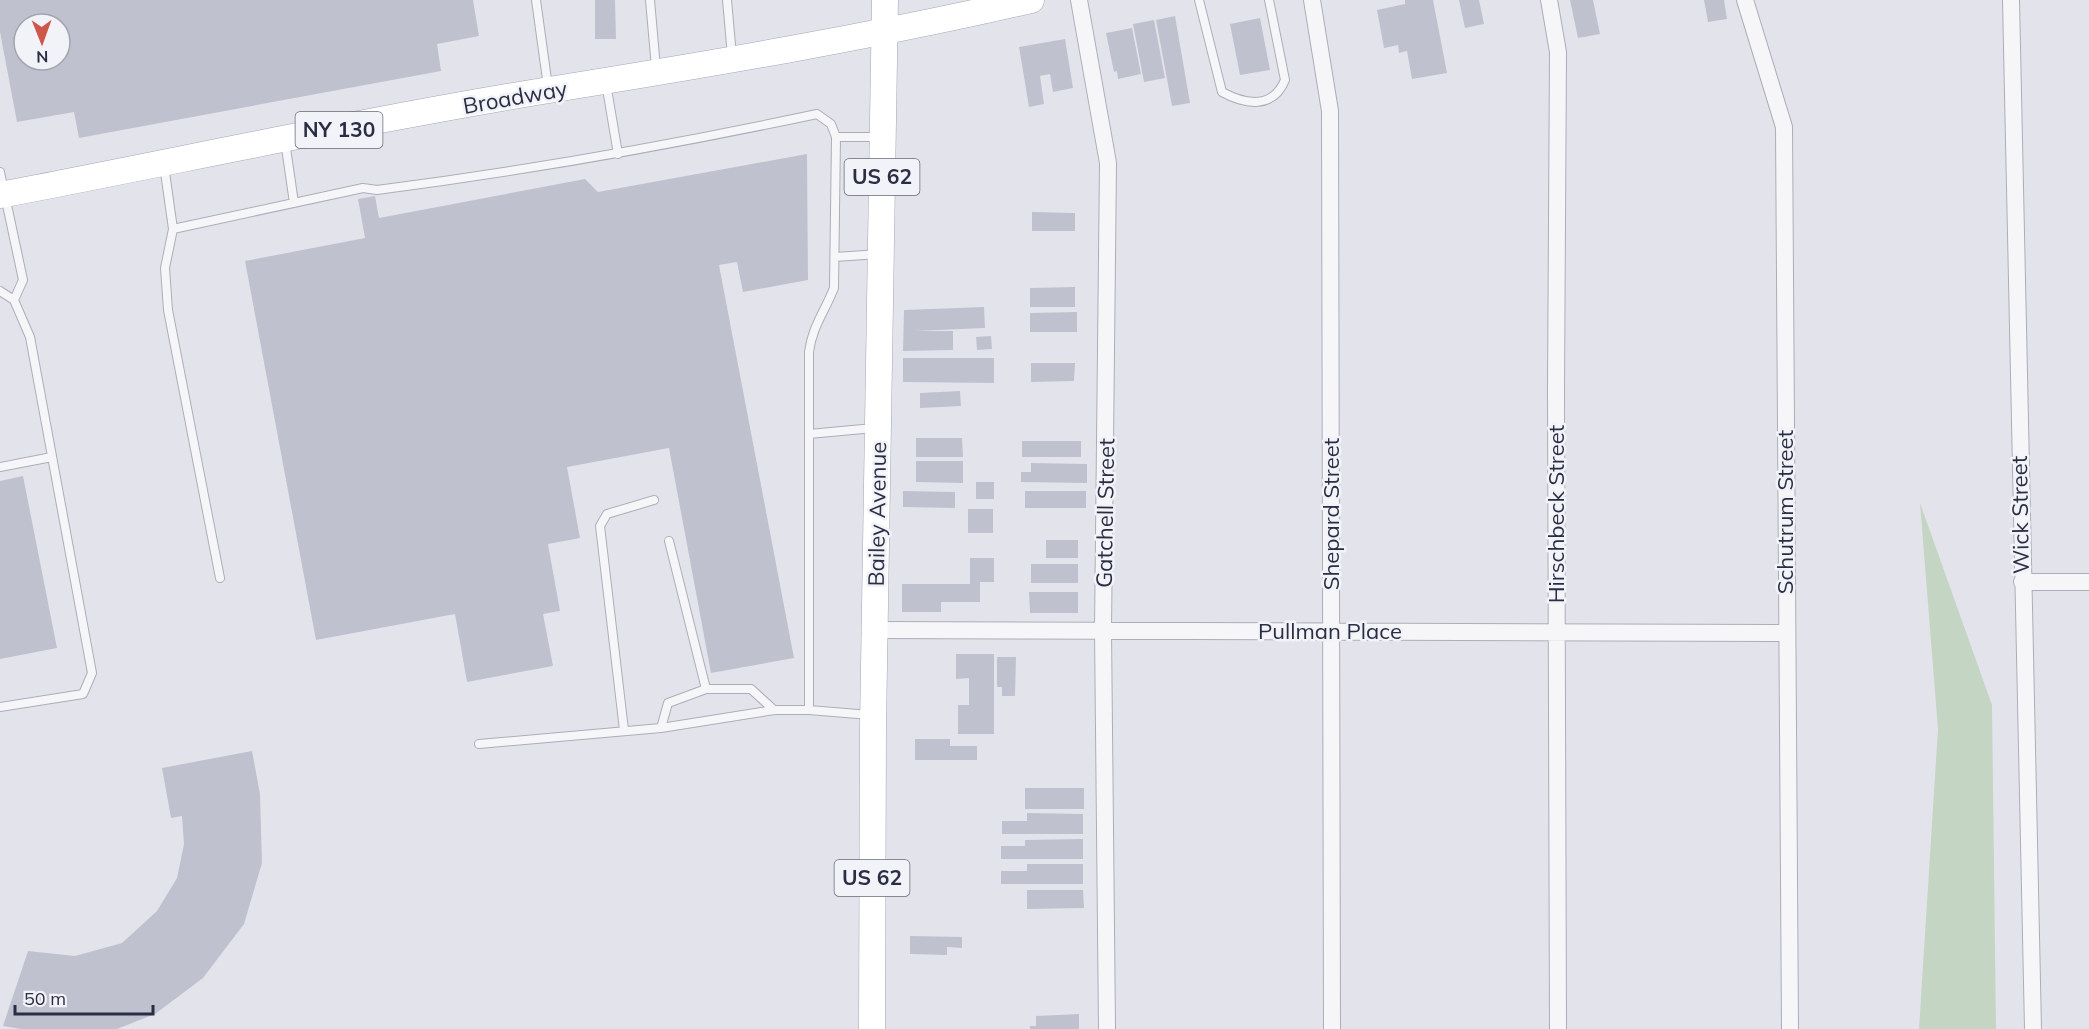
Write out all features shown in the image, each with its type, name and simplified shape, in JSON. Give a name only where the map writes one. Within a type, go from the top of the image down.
[{"type":"main road","name":"Bailey Avenue","points":[[872,1029],[875,630],[885,0]]},
{"type":"main road","name":"Broadway","points":[[2,187],[164,164],[548,90],[657,74],[885,32],[1030,0]]},
{"type":"street","name":"Gatchell Street","points":[[1079,0],[1108,163],[1103,630],[1107,1029]]},
{"type":"street","name":"Shepard Street","points":[[1312,0],[1330,111],[1332,1029]]},
{"type":"street","name":"Hirschbeck Street","points":[[1549,0],[1558,52],[1558,1029]]},
{"type":"street","name":"Schutrum Street","points":[[1745,0],[1784,127],[1785,633],[1790,1029]]},
{"type":"street","name":"Wick Street","points":[[2011,0],[2033,1029]]},
{"type":"street","points":[[2022,582],[2089,582]]},
{"type":"street","name":"Pullman Place","points":[[875,630],[1785,633]]},
{"type":"lane","points":[[536,0],[548,90]]},
{"type":"lane","points":[[650,0],[657,74]]},
{"type":"lane","points":[[727,0],[732,60]]},
{"type":"lane","points":[[1199,0],[1221,92],[1245,103],[1260,103],[1273,98],[1286,80],[1269,0]]},
{"type":"lane","points":[[606,82],[618,154]]},
{"type":"lane","points":[[173,229],[363,188],[377,190],[453,180],[618,154],[817,114],[831,124],[836,137],[834,288],[828,304],[815,323],[810,342],[809,710]]},
{"type":"lane","points":[[836,137],[883,137]]},
{"type":"lane","points":[[285,140],[294,203]]},
{"type":"lane","points":[[164,164],[173,229],[165,268],[168,310],[220,578]]},
{"type":"lane","points":[[2,187],[23,280],[14,300]]},
{"type":"lane","points":[[835,256],[881,254]]},
{"type":"lane","points":[[0,291],[14,300],[30,338],[92,673],[83,694],[0,707]]},
{"type":"lane","points":[[809,434],[878,428]]},
{"type":"lane","points":[[0,467],[52,457]]},
{"type":"lane","points":[[624,730],[600,526],[608,514],[654,500]]},
{"type":"lane","points":[[669,541],[706,689]]},
{"type":"lane","points":[[662,728],[668,703],[706,689],[751,689],[774,710]]},
{"type":"lane","points":[[479,744],[662,728],[774,710],[809,710],[874,716]]},
{"type":"green space","points":[[1920,503],[1992,705],[1996,1029],[1919,1029],[1938,729]]},
{"type":"building","points":[[0,0],[473,0],[479,36],[437,44],[441,71],[79,138],[74,112],[17,122],[0,32]]},
{"type":"building","points":[[595,0],[615,0],[616,39],[595,39]]},
{"type":"building","points":[[1405,0],[1433,0],[1447,73],[1412,79],[1407,51],[1399,53],[1398,45],[1384,48],[1377,10],[1405,4]]},
{"type":"building","points":[[1459,0],[1479,0],[1484,24],[1465,28]]},
{"type":"building","points":[[1570,0],[1593,0],[1600,34],[1578,38]]},
{"type":"building","points":[[1704,0],[1724,0],[1727,19],[1708,22]]},
{"type":"building","points":[[1175,16],[1190,103],[1172,106],[1156,20]]},
{"type":"building","points":[[1260,18],[1270,70],[1240,75],[1230,24]]},
{"type":"building","points":[[1154,20],[1165,78],[1144,82],[1133,24]]},
{"type":"building","points":[[1132,28],[1141,74],[1118,79],[1117,71],[1114,72],[1106,33]]},
{"type":"building","points":[[1065,39],[1073,88],[1053,92],[1050,74],[1040,76],[1044,104],[1029,107],[1019,47]]},
{"type":"building","points":[[807,154],[808,280],[743,292],[737,262],[719,265],[794,658],[711,673],[669,448],[567,467],[580,538],[548,544],[560,611],[543,614],[553,666],[467,682],[455,614],[316,640],[245,261],[365,238],[358,199],[375,196],[379,218],[585,179],[598,192]]},
{"type":"building","points":[[1032,212],[1075,213],[1075,231],[1032,231]]},
{"type":"building","points":[[1075,287],[1075,307],[1030,307],[1030,288]]},
{"type":"building","points":[[984,307],[985,328],[915,331],[953,331],[953,350],[903,351],[904,310]]},
{"type":"building","points":[[1077,312],[1077,332],[1030,332],[1030,313]]},
{"type":"building","points":[[991,336],[992,349],[977,350],[976,337]]},
{"type":"building","points":[[903,358],[994,358],[994,383],[903,382]]},
{"type":"building","points":[[1031,363],[1075,363],[1074,381],[1031,382]]},
{"type":"building","points":[[960,391],[961,406],[920,408],[920,393]]},
{"type":"building","points":[[916,438],[962,438],[963,457],[916,457]]},
{"type":"building","points":[[1022,441],[1081,441],[1081,457],[1022,457]]},
{"type":"building","points":[[916,461],[963,461],[963,483],[916,482]]},
{"type":"building","points":[[1031,463],[1087,464],[1087,483],[1021,482],[1021,472],[1031,472]]},
{"type":"building","points":[[23,476],[57,648],[0,659],[0,481]]},
{"type":"building","points":[[976,482],[994,482],[994,499],[976,499]]},
{"type":"building","points":[[903,491],[955,492],[955,508],[903,507]]},
{"type":"building","points":[[1025,491],[1086,491],[1086,508],[1025,508]]},
{"type":"building","points":[[968,509],[993,509],[993,533],[968,533]]},
{"type":"building","points":[[1046,540],[1078,540],[1078,558],[1046,558]]},
{"type":"building","points":[[970,558],[994,558],[994,582],[980,582],[980,602],[941,602],[941,612],[902,612],[902,584],[970,584]]},
{"type":"building","points":[[1031,564],[1078,564],[1078,583],[1031,583]]},
{"type":"building","points":[[1029,592],[1078,592],[1078,613],[1030,613]]},
{"type":"building","points":[[956,654],[994,654],[994,734],[958,734],[958,705],[969,705],[969,678],[956,679]]},
{"type":"building","points":[[997,657],[1016,657],[1015,696],[1002,696],[1002,687],[997,687]]},
{"type":"building","points":[[915,739],[950,739],[950,746],[977,746],[977,760],[915,760]]},
{"type":"building","points":[[252,751],[260,794],[262,863],[244,924],[203,978],[155,1014],[117,1029],[21,1029],[3,1026],[28,951],[75,956],[122,943],[157,911],[177,878],[184,844],[182,816],[171,818],[162,768]]},
{"type":"building","points":[[1025,788],[1084,788],[1084,809],[1025,809]]},
{"type":"building","points":[[1027,813],[1083,814],[1083,834],[1002,834],[1002,821],[1027,821]]},
{"type":"building","points":[[1083,839],[1083,859],[1001,859],[1001,846],[1025,846],[1025,840]]},
{"type":"building","points":[[1027,864],[1083,864],[1083,884],[1001,884],[1001,871],[1027,871]]},
{"type":"building","points":[[1027,890],[1083,890],[1084,908],[1027,909]]},
{"type":"building","points":[[910,936],[962,937],[962,948],[947,947],[947,955],[910,954]]},
{"type":"building","points":[[1079,1014],[1079,1029],[1030,1029],[1030,1026],[1036,1026],[1036,1016]]}]
